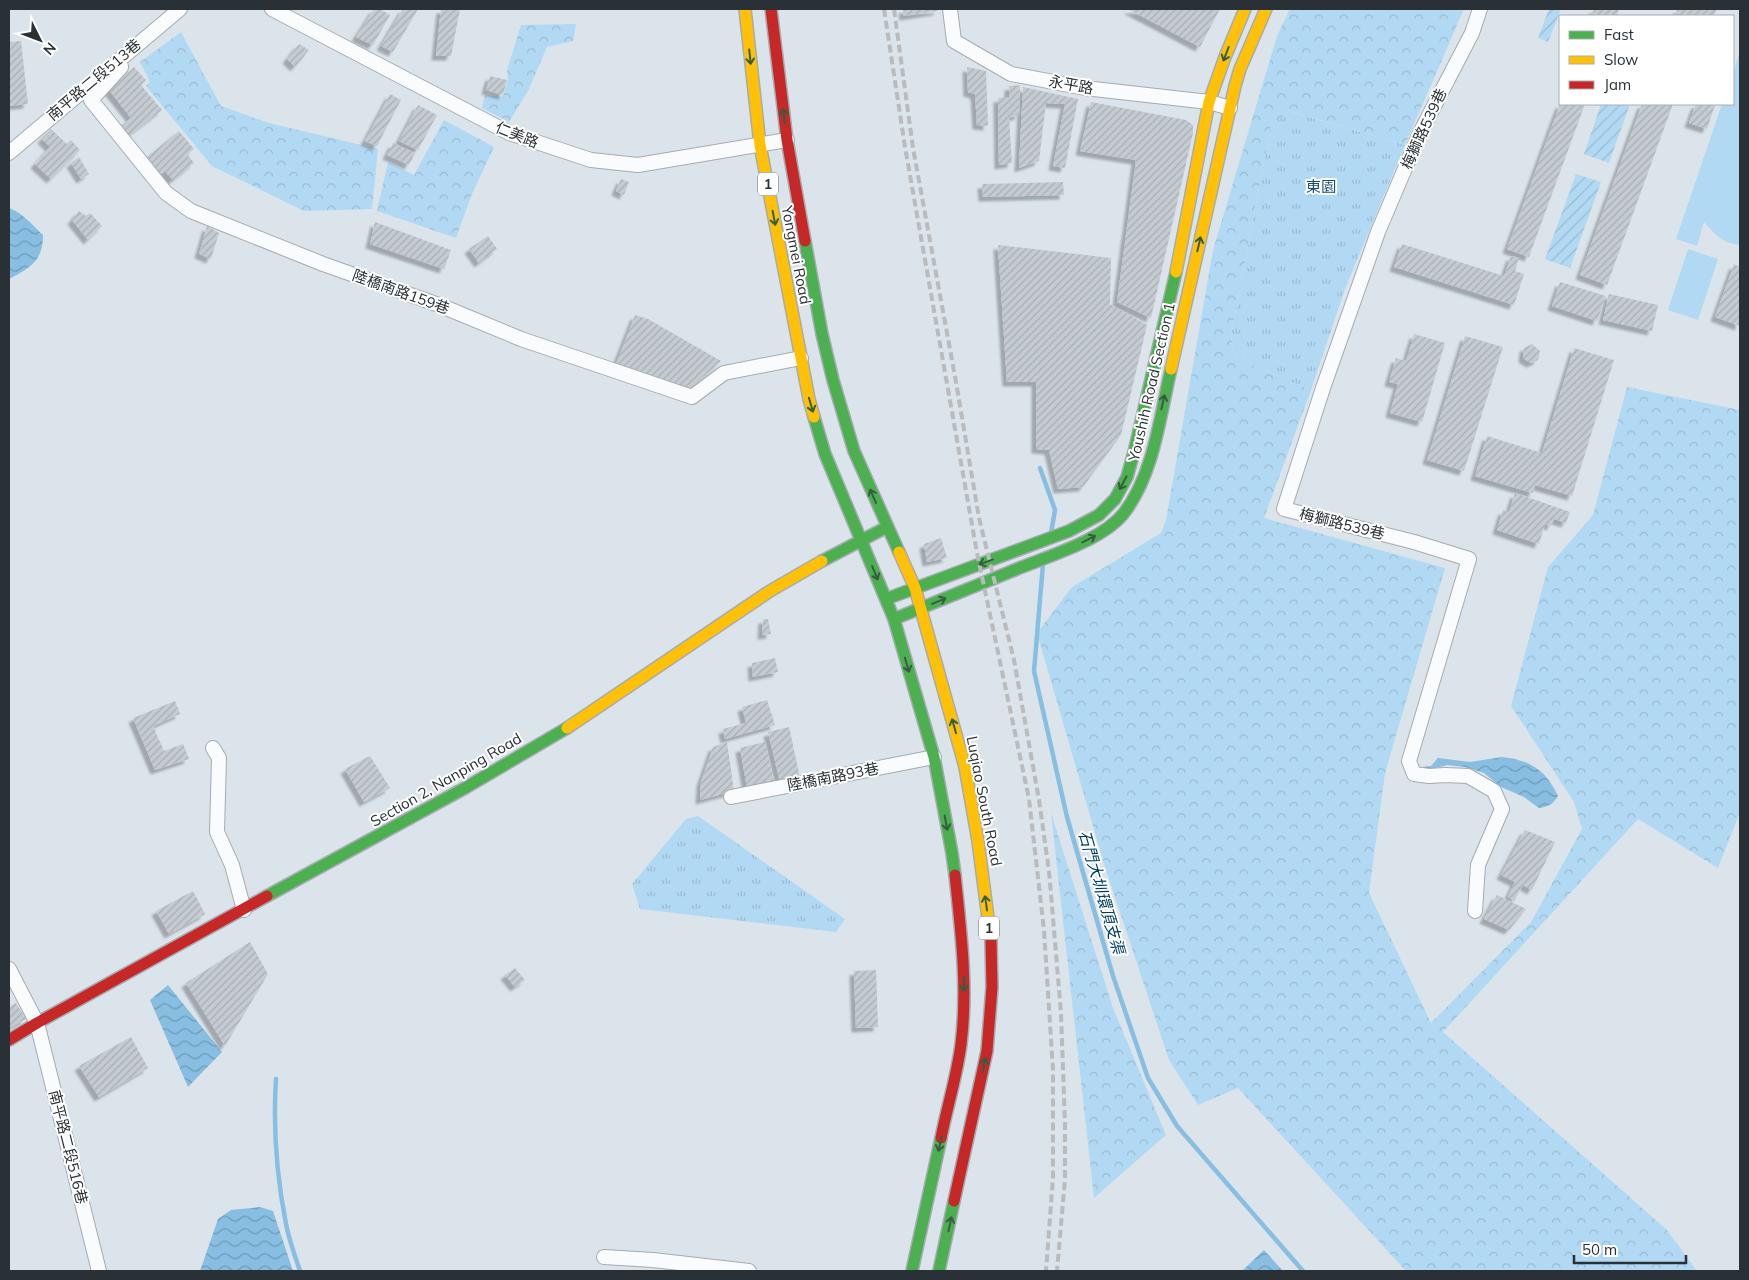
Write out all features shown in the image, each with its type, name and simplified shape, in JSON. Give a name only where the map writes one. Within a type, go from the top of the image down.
[{"type":"main road","name":"Yongmei Road","points":[[745,9],[760,145],[800,358]]},
{"type":"main road","name":"Yongmei Road","points":[[771,9],[787,140],[827,354]]},
{"type":"main road","name":"Youshih Road Section 1","points":[[886,599],[1069,531],[1098,515],[1115,500],[1127,477],[1134,452],[1178,263],[1209,102],[1224,57],[1245,9]]},
{"type":"main road","name":"Youshih Road Section 1","points":[[894,619],[1076,545],[1109,528],[1124,513],[1140,488],[1150,464],[1240,69],[1266,9]]},
{"type":"main road","name":"Luqiao South Road","points":[[827,354],[854,451],[915,588],[921,609],[965,768],[978,842],[992,949],[992,988],[987,1052],[940,1271]]},
{"type":"main road","name":"1","points":[[800,358],[809,399],[825,454],[894,619],[934,757],[953,863],[964,951],[962,1044],[912,1271]]},
{"type":"main road","name":"Section 2, Nanping Road","points":[[9,1040],[465,788],[568,727],[770,591],[887,527]]},
{"type":"street","name":"南平路二段513巷","points":[[9,153],[180,9]]},
{"type":"street","name":"仁美路","points":[[272,9],[509,134],[591,160],[638,165],[787,140]]},
{"type":"street","name":"永平路","points":[[950,9],[954,42],[1011,74],[1086,88],[1209,102],[1230,108]]},
{"type":"street","name":"梅獅路539巷","points":[[1475,910],[1478,891],[1478,865],[1502,809],[1494,791],[1468,776],[1414,774],[1409,761],[1470,559],[1414,542],[1284,509],[1323,388],[1378,232],[1420,133],[1472,34],[1480,9]]},
{"type":"street","name":"陸橋南路159巷","points":[[119,60],[121,67],[91,100],[166,192],[191,211],[323,264],[440,305],[521,339],[692,397],[724,373],[800,358]]},
{"type":"street","points":[[213,748],[219,758],[217,832],[232,865],[244,910]]},
{"type":"street","name":"陸橋南路93巷","points":[[731,797],[934,757]]},
{"type":"street","points":[[9,969],[37,1023]]},
{"type":"street","name":"南平路二段516巷","points":[[37,1023],[99,1271]]},
{"type":"street","points":[[604,1257],[653,1260],[749,1271]]},
{"type":"green space","points":[[1290,9],[1464,9],[1405,145],[1293,112],[1271,125],[1231,335],[1233,351],[1254,366],[1311,390],[1264,518],[1445,568],[1385,773],[1369,893],[1431,1023],[1531,922],[1582,829],[1574,802],[1511,706],[1548,567],[1593,515],[1627,387],[1740,410],[1740,812],[1718,868],[1638,819],[1443,1032],[1667,1230],[1697,1271],[1406,1271],[1238,1088],[1198,1105],[1169,1060],[1105,867],[1037,633],[1072,587],[1161,533],[1166,520],[1213,250],[1277,36]]},
{"type":"green space","points":[[1549,9],[1561,9],[1548,42],[1538,38]]},
{"type":"green space","points":[[576,24],[573,41],[547,47],[529,89],[509,122],[482,108],[485,95],[503,97],[508,79],[507,70],[521,25]]},
{"type":"green space","points":[[181,32],[221,106],[269,123],[378,149],[372,209],[304,211],[212,166],[146,86],[150,82],[140,62]]},
{"type":"green space","points":[[1740,51],[1740,245],[1724,240],[1704,222],[1697,246],[1676,239],[1722,105],[1734,105],[1734,70]]},
{"type":"green space","points":[[1601,105],[1630,105],[1609,163],[1584,154]]},
{"type":"green space","name":"東園","points":[[1292,112],[1405,145],[1345,289],[1311,390],[1254,366],[1233,351],[1231,335],[1271,125]]},
{"type":"green space","points":[[444,120],[494,147],[472,194],[456,238],[377,211],[388,162],[414,175]]},
{"type":"green space","points":[[1576,174],[1601,182],[1570,268],[1545,259]]},
{"type":"green space","points":[[1688,249],[1718,259],[1698,320],[1668,310]]},
{"type":"green space","points":[[1051,813],[1113,1008],[1166,1135],[1094,1198]]},
{"type":"green space","points":[[698,816],[845,919],[836,932],[640,909],[632,884],[686,819]]},
{"type":"water","points":[[9,208],[23,216],[43,235],[41,251],[34,263],[9,279]]},
{"type":"water","points":[[1502,757],[1512,758],[1536,768],[1548,779],[1558,796],[1550,805],[1539,808],[1524,797],[1501,787],[1484,773],[1465,767],[1447,765],[1424,771],[1423,767],[1431,766],[1438,758],[1470,762]]},
{"type":"water","points":[[168,985],[222,1052],[188,1087],[150,1000]]},
{"type":"water","points":[[260,1207],[273,1211],[293,1271],[200,1271],[218,1219],[231,1210]]},
{"type":"water","points":[[1264,1250],[1283,1271],[1242,1271]]},
{"type":"building","points":[[374,9],[380,9],[390,15],[373,45],[356,37]]},
{"type":"building","points":[[403,9],[418,9],[393,52],[381,46]]},
{"type":"building","points":[[441,9],[460,9],[451,56],[436,56]]},
{"type":"building","points":[[903,9],[939,9],[937,11],[904,16]]},
{"type":"building","points":[[1128,9],[1220,9],[1200,47]]},
{"type":"building","points":[[1594,9],[1619,9],[1617,15],[1591,15]]},
{"type":"building","points":[[1678,9],[1717,9],[1714,15],[1685,15],[1676,12]]},
{"type":"building","points":[[21,41],[28,104],[9,106],[9,42]]},
{"type":"building","points":[[299,44],[309,50],[295,67],[287,59]]},
{"type":"building","points":[[134,67],[146,80],[141,85],[162,110],[128,136],[120,127],[131,118],[109,90]]},
{"type":"building","points":[[967,67],[986,71],[988,126],[977,125],[975,94],[968,92]]},
{"type":"building","points":[[490,76],[507,80],[503,95],[486,90]]},
{"type":"building","points":[[1020,85],[1019,115],[1009,118],[1012,163],[999,165],[998,98],[1009,97],[1009,86]]},
{"type":"building","points":[[1023,87],[1078,99],[1065,168],[1053,166],[1065,104],[1046,103],[1039,161],[1019,168]]},
{"type":"building","points":[[390,94],[401,100],[377,146],[365,141]]},
{"type":"building","points":[[1091,102],[1186,120],[1193,125],[1193,133],[1151,318],[1117,302],[1136,160],[1080,151]]},
{"type":"building","points":[[418,105],[437,115],[418,150],[399,141]]},
{"type":"building","points":[[1560,105],[1585,105],[1529,257],[1507,249]]},
{"type":"building","points":[[1642,105],[1673,105],[1607,285],[1580,275]]},
{"type":"building","points":[[1696,105],[1715,105],[1707,129],[1689,123]]},
{"type":"building","points":[[51,129],[67,144],[71,140],[80,150],[51,179],[35,164],[50,147],[42,139]]},
{"type":"building","points":[[179,131],[194,149],[187,154],[194,163],[173,180],[165,171],[159,176],[146,158]]},
{"type":"building","points":[[393,143],[415,153],[409,165],[387,155]]},
{"type":"building","points":[[79,157],[89,174],[81,179],[71,163]]},
{"type":"building","points":[[621,179],[629,182],[624,195],[616,191]]},
{"type":"building","points":[[1063,182],[1064,195],[983,197],[982,184]]},
{"type":"building","points":[[79,211],[86,216],[90,213],[102,226],[88,240],[72,220]]},
{"type":"building","points":[[375,222],[451,250],[444,269],[370,244]]},
{"type":"building","points":[[207,226],[219,233],[211,259],[199,254]]},
{"type":"building","points":[[488,236],[497,249],[479,263],[469,249]]},
{"type":"building","points":[[1402,244],[1504,276],[1511,256],[1519,258],[1515,271],[1524,274],[1514,305],[1394,267]]},
{"type":"building","points":[[998,245],[1111,258],[1110,304],[1147,325],[1121,435],[1083,487],[1058,489],[1049,450],[1036,449],[1036,382],[1007,382]]},
{"type":"building","points":[[1734,264],[1740,267],[1740,326],[1715,317]]},
{"type":"building","points":[[1560,282],[1606,296],[1597,321],[1552,306]]},
{"type":"building","points":[[1609,294],[1658,305],[1652,331],[1603,320]]},
{"type":"building","points":[[635,315],[648,319],[721,361],[688,390],[616,364]]},
{"type":"building","points":[[1414,334],[1445,343],[1422,422],[1390,413],[1398,384],[1389,382],[1396,358],[1406,361]]},
{"type":"building","points":[[1465,336],[1503,347],[1464,471],[1427,460]]},
{"type":"building","points":[[1532,344],[1540,351],[1538,360],[1531,363],[1523,358],[1524,348]]},
{"type":"building","points":[[1574,348],[1614,360],[1572,496],[1535,485],[1533,493],[1475,476],[1487,436],[1542,453]]},
{"type":"building","points":[[1515,493],[1570,512],[1566,523],[1554,519],[1551,526],[1545,524],[1539,544],[1497,530],[1503,510],[1509,512]]},
{"type":"building","points":[[941,538],[947,558],[927,562],[924,544]]},
{"type":"building","points":[[763,619],[768,619],[771,634],[762,635]]},
{"type":"building","points":[[775,658],[778,672],[753,677],[752,663]]},
{"type":"building","points":[[767,700],[775,725],[725,739],[723,729],[746,723],[742,707]]},
{"type":"building","points":[[175,701],[180,714],[153,726],[164,751],[183,744],[189,759],[155,770],[133,718]]},
{"type":"building","points":[[789,727],[800,778],[780,782],[768,732]]},
{"type":"building","points":[[727,742],[734,791],[700,800],[701,782],[713,747]]},
{"type":"building","points":[[765,742],[774,781],[747,788],[740,748]]},
{"type":"building","points":[[370,756],[390,788],[364,802],[345,769]]},
{"type":"building","points":[[1525,830],[1555,842],[1532,890],[1523,885],[1514,901],[1508,897],[1515,882],[1501,875]]},
{"type":"building","points":[[193,891],[205,914],[169,934],[156,911]]},
{"type":"building","points":[[1497,895],[1526,909],[1509,930],[1484,919]]},
{"type":"building","points":[[250,942],[268,974],[225,1046],[186,983]]},
{"type":"building","points":[[515,968],[525,980],[515,987],[505,975]]},
{"type":"building","points":[[876,970],[878,1027],[856,1028],[854,971]]},
{"type":"building","points":[[16,1003],[26,1019],[9,1028],[9,1007]]},
{"type":"building","points":[[131,1037],[148,1068],[99,1097],[79,1066]]},
{"type":"waterway","name":"石門大圳環頂支渠","points":[[1040,468],[1055,510],[1051,533]]},
{"type":"waterway","name":"石門大圳環頂支渠","points":[[1043,564],[1034,671],[1067,817],[1113,976],[1148,1078],[1177,1126],[1303,1271]]},
{"type":"waterway","points":[[276,1079],[275,1133],[280,1188],[287,1230],[300,1271]]},
{"type":"railway","points":[[884,9],[905,147],[977,553],[1029,799],[1044,930],[1053,1070],[1053,1177],[1046,1271]]},
{"type":"railway","points":[[894,9],[913,148],[979,518],[1014,660],[1039,800],[1049,871],[1061,1013],[1065,1124],[1065,1179],[1057,1271]]},
{"type":"traffic: fast","points":[[805,241],[822,334],[833,380],[854,451],[899,552]]},
{"type":"traffic: fast","points":[[886,599],[1069,531],[1099,515],[1115,499],[1127,477],[1134,452],[1176,272]]},
{"type":"traffic: fast","points":[[894,619],[1059,553],[1089,539],[1115,523],[1134,498],[1149,463],[1155,444],[1171,369]]},
{"type":"traffic: fast","points":[[814,417],[825,454],[894,619],[934,757],[955,875]]},
{"type":"traffic: fast","points":[[822,561],[887,527]]},
{"type":"traffic: fast","points":[[267,896],[465,788],[567,728]]},
{"type":"traffic: fast","points":[[912,1271],[941,1138]]},
{"type":"traffic: fast","points":[[939,1271],[954,1201]]},
{"type":"traffic: slow","points":[[745,9],[760,145],[814,417]]},
{"type":"traffic: slow","points":[[1176,272],[1209,102],[1245,9]]},
{"type":"traffic: slow","points":[[1171,369],[1235,86],[1240,69],[1266,9]]},
{"type":"traffic: slow","points":[[899,552],[915,588],[965,767],[978,841],[991,941]]},
{"type":"traffic: slow","points":[[567,728],[770,591],[822,561]]},
{"type":"traffic: jam","points":[[771,9],[787,140],[805,241]]},
{"type":"traffic: jam","points":[[941,1138],[957,1068],[963,1023],[963,959],[955,875]]},
{"type":"traffic: jam","points":[[9,1040],[267,896]]},
{"type":"traffic: jam","points":[[954,1201],[987,1051],[992,987],[991,941]]}]
